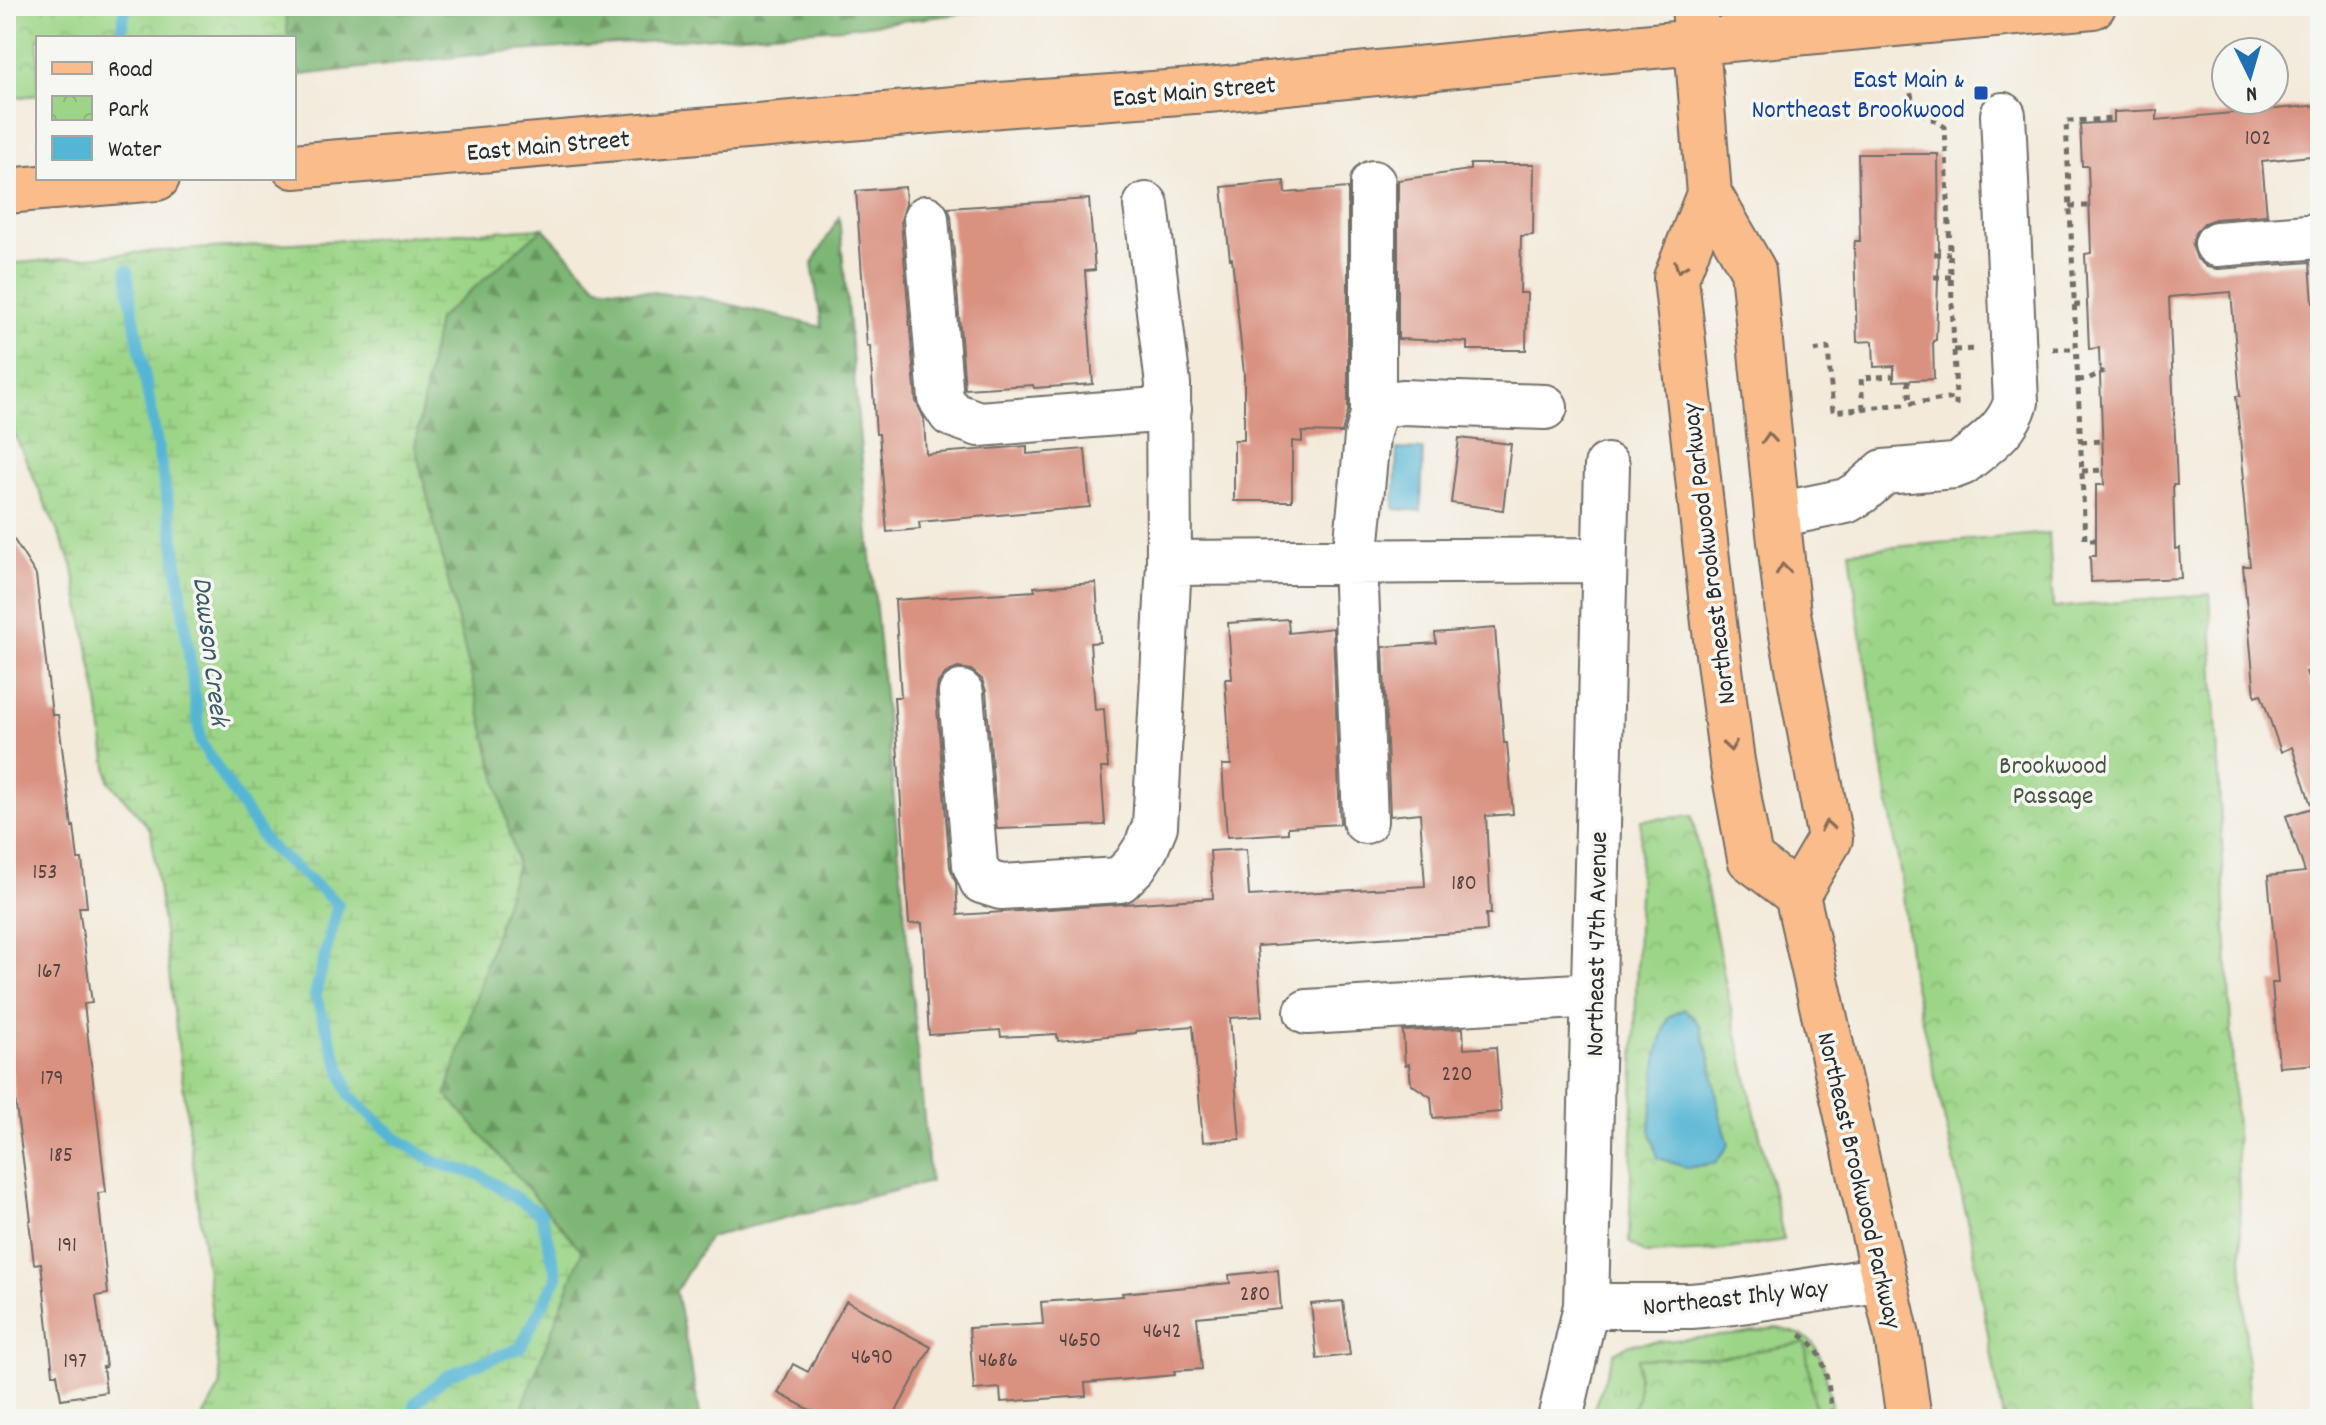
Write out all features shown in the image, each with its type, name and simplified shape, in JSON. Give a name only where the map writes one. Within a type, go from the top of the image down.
[{"type":"main road","name":"East Main Street","points":[[296,166],[1208,90],[1695,24],[2093,6]]},
{"type":"main road","name":"Northeast Brookwood Parkway","points":[[1695,24],[1709,194],[1753,270],[1788,613],[1830,839],[1797,895]]},
{"type":"main road","points":[[6,191],[134,180]]},
{"type":"main road","name":"Northeast Brookwood Parkway","points":[[1709,194],[1676,278],[1732,761],[1750,859],[1797,895],[1897,1336],[1909,1419]]},
{"type":"street","points":[[1777,515],[1846,501],[1884,472],[1962,463],[2005,427],[2013,414],[2016,402],[2003,115]]},
{"type":"street","points":[[1365,821],[1355,561],[1367,437],[1373,414],[1373,183]]},
{"type":"street","points":[[961,693],[975,865],[982,881],[1001,887],[1120,880],[1135,865],[1155,826],[1169,563],[1168,384],[1146,205]]},
{"type":"street","points":[[926,218],[941,399],[951,414],[979,424],[1169,409]]},
{"type":"street","points":[[2217,244],[2320,236]]},
{"type":"street","points":[[1373,414],[1386,405],[1402,402],[1545,407]]},
{"type":"street","name":"Northeast 47th Avenue","points":[[1560,1419],[1586,1306],[1607,466]]},
{"type":"street","points":[[1169,563],[1604,560]]},
{"type":"street","points":[[1307,1012],[1594,995]]},
{"type":"street","name":"Northeast Ihly Way","points":[[1586,1306],[1691,1306],[1884,1279]]},
{"type":"path","points":[[1911,93],[1913,107],[1945,127],[1956,410]]},
{"type":"path","points":[[2096,540],[2085,540],[2066,121],[2114,119]]},
{"type":"path","points":[[2070,206],[2089,206]]},
{"type":"path","points":[[1934,254],[1950,254]]},
{"type":"path","points":[[1934,277],[1951,277]]},
{"type":"path","points":[[2074,305],[2087,305]]},
{"type":"path","points":[[1814,351],[1828,348],[1833,412],[1956,398]]},
{"type":"path","points":[[2078,380],[2104,371]]},
{"type":"path","points":[[1863,409],[1861,378],[1894,376]]},
{"type":"path","points":[[1908,380],[1910,403]]},
{"type":"path","points":[[2081,442],[2102,441]]},
{"type":"path","points":[[2082,471],[2104,470]]},
{"type":"path","points":[[1795,1332],[1810,1340],[1822,1358],[1833,1419]]},
{"type":"green space","points":[[6,6],[285,6],[288,36],[36,36],[36,95],[6,98]]},
{"type":"green space","points":[[51,6],[1000,6],[1001,9],[843,28],[490,53],[296,76],[296,36],[36,36]]},
{"type":"green space","points":[[36,37],[36,95],[6,98]]},
{"type":"green space","points":[[839,217],[930,1182],[709,1237],[676,1291],[701,1419],[526,1419],[523,1405],[582,1251],[446,1094],[517,864],[415,446],[438,319],[543,228],[597,286],[704,298],[822,327],[812,264]]},
{"type":"green space","points":[[543,228],[438,319],[415,446],[517,864],[446,1094],[582,1251],[523,1405],[526,1419],[202,1419],[221,1385],[151,830],[109,781],[97,694],[72,564],[14,433],[6,423],[6,264],[147,252]]},
{"type":"green space","name":"Brookwood Passage","points":[[2049,533],[2053,608],[2210,594],[2250,1419],[2003,1419],[1968,1222],[1911,973],[1901,877],[1850,551]]},
{"type":"green space","points":[[1692,816],[1729,1000],[1784,1240],[1716,1251],[1646,1254],[1629,1242],[1641,820]]},
{"type":"green space","points":[[1777,1328],[1808,1339],[1819,1354],[1833,1419],[1590,1419],[1614,1353],[1630,1344]]},
{"type":"green space","points":[[1805,1343],[1816,1419],[1629,1419],[1638,1397],[1638,1359],[1720,1357]]},
{"type":"water","points":[[1397,449],[1423,450],[1421,511],[1394,509]]},
{"type":"water","points":[[1684,1009],[1700,1025],[1729,1144],[1716,1163],[1688,1168],[1658,1158],[1650,1129],[1658,1051],[1668,1017]]},
{"type":"building","points":[[2320,105],[2320,155],[2262,161],[2267,215],[2215,219],[2204,223],[2195,233],[2192,245],[2197,259],[2207,267],[2218,269],[2310,262],[2313,303],[2320,303],[2320,668],[2306,672],[2320,712],[2320,1064],[2279,1067],[2272,983],[2278,983],[2268,876],[2305,872],[2286,816],[2312,808],[2292,747],[2281,752],[2261,694],[2255,696],[2243,566],[2250,566],[2231,292],[2169,297],[2177,484],[2173,484],[2175,549],[2179,548],[2181,578],[2091,582],[2090,556],[2096,556],[2096,485],[2104,485],[2099,348],[2089,349],[2085,254],[2091,253],[2088,166],[2082,166],[2080,124],[2114,122],[2114,112],[2157,110],[2157,120],[2210,115],[2290,116],[2290,108]]},
{"type":"building","points":[[1858,154],[1938,154],[1939,249],[1936,340],[1933,341],[1934,379],[1894,381],[1894,366],[1874,367],[1873,341],[1857,342],[1854,247],[1855,241],[1860,241]]},
{"type":"building","points":[[1470,164],[1534,164],[1533,235],[1521,236],[1520,293],[1527,293],[1526,350],[1467,350],[1467,342],[1398,339],[1398,180],[1470,170]]},
{"type":"building","points":[[1284,181],[1285,193],[1348,188],[1348,411],[1342,433],[1302,432],[1302,442],[1292,441],[1292,501],[1234,501],[1234,440],[1244,440],[1244,374],[1222,187]]},
{"type":"building","points":[[905,187],[906,204],[901,220],[916,401],[924,418],[926,454],[1027,446],[1027,454],[1085,449],[1090,507],[919,522],[920,529],[887,532],[870,346],[867,347],[856,191]]},
{"type":"building","points":[[1089,199],[1095,270],[1085,271],[1093,384],[965,389],[948,208]]},
{"type":"building","points":[[1459,438],[1511,444],[1503,510],[1451,503]]},
{"type":"building","points":[[6,527],[36,575],[52,715],[58,715],[72,827],[78,859],[82,859],[87,907],[79,907],[92,1003],[84,1004],[106,1192],[98,1193],[108,1294],[96,1296],[106,1367],[103,1367],[106,1392],[61,1399],[57,1374],[53,1374],[41,1263],[34,1264],[6,1031]]},
{"type":"building","points":[[1096,583],[1100,642],[1090,643],[1095,710],[1104,709],[1108,768],[1101,768],[1105,825],[997,829],[986,691],[982,679],[971,670],[958,668],[946,673],[938,683],[936,695],[950,867],[956,883],[958,915],[1213,898],[1210,851],[1246,849],[1249,896],[1425,886],[1420,813],[1390,816],[1383,647],[1436,643],[1435,633],[1495,628],[1513,814],[1486,816],[1491,914],[1486,914],[1487,931],[1257,946],[1262,1016],[1230,1018],[1240,1139],[1203,1142],[1193,1026],[1058,1041],[1057,1034],[1001,1037],[1000,1030],[929,1035],[922,923],[909,924],[894,697],[901,697],[895,600],[1035,591],[1034,587]]},
{"type":"building","points":[[1288,619],[1289,633],[1333,628],[1340,824],[1288,827],[1288,833],[1227,837],[1222,765],[1231,765],[1225,679],[1232,679],[1228,623]]},
{"type":"building","points":[[1463,1028],[1464,1049],[1496,1047],[1501,1112],[1433,1118],[1431,1097],[1411,1084],[1409,1064],[1405,1065],[1403,1031]]},
{"type":"building","points":[[1278,1270],[1281,1309],[1197,1317],[1202,1369],[1174,1371],[1175,1375],[1085,1383],[1086,1396],[1001,1402],[1000,1388],[974,1390],[969,1328],[1043,1324],[1041,1302],[1230,1283],[1229,1275]]},
{"type":"building","points":[[846,1301],[931,1347],[892,1419],[827,1419],[778,1393],[793,1364],[808,1372]]},
{"type":"building","points":[[1343,1301],[1350,1355],[1317,1359],[1311,1304]]},
{"type":"waterway","name":"Dawson Creek","points":[[121,36],[124,12],[131,6]]},
{"type":"waterway","name":"Dawson Creek","points":[[127,270],[172,526],[201,743],[267,844],[338,904],[315,995],[350,1096],[397,1139],[437,1163],[480,1175],[541,1214],[557,1277],[520,1348],[448,1375],[415,1403],[414,1419]]},
{"type":"place","name":"East Main & Northeast Brookwood","points":[[1981,93]]}]
